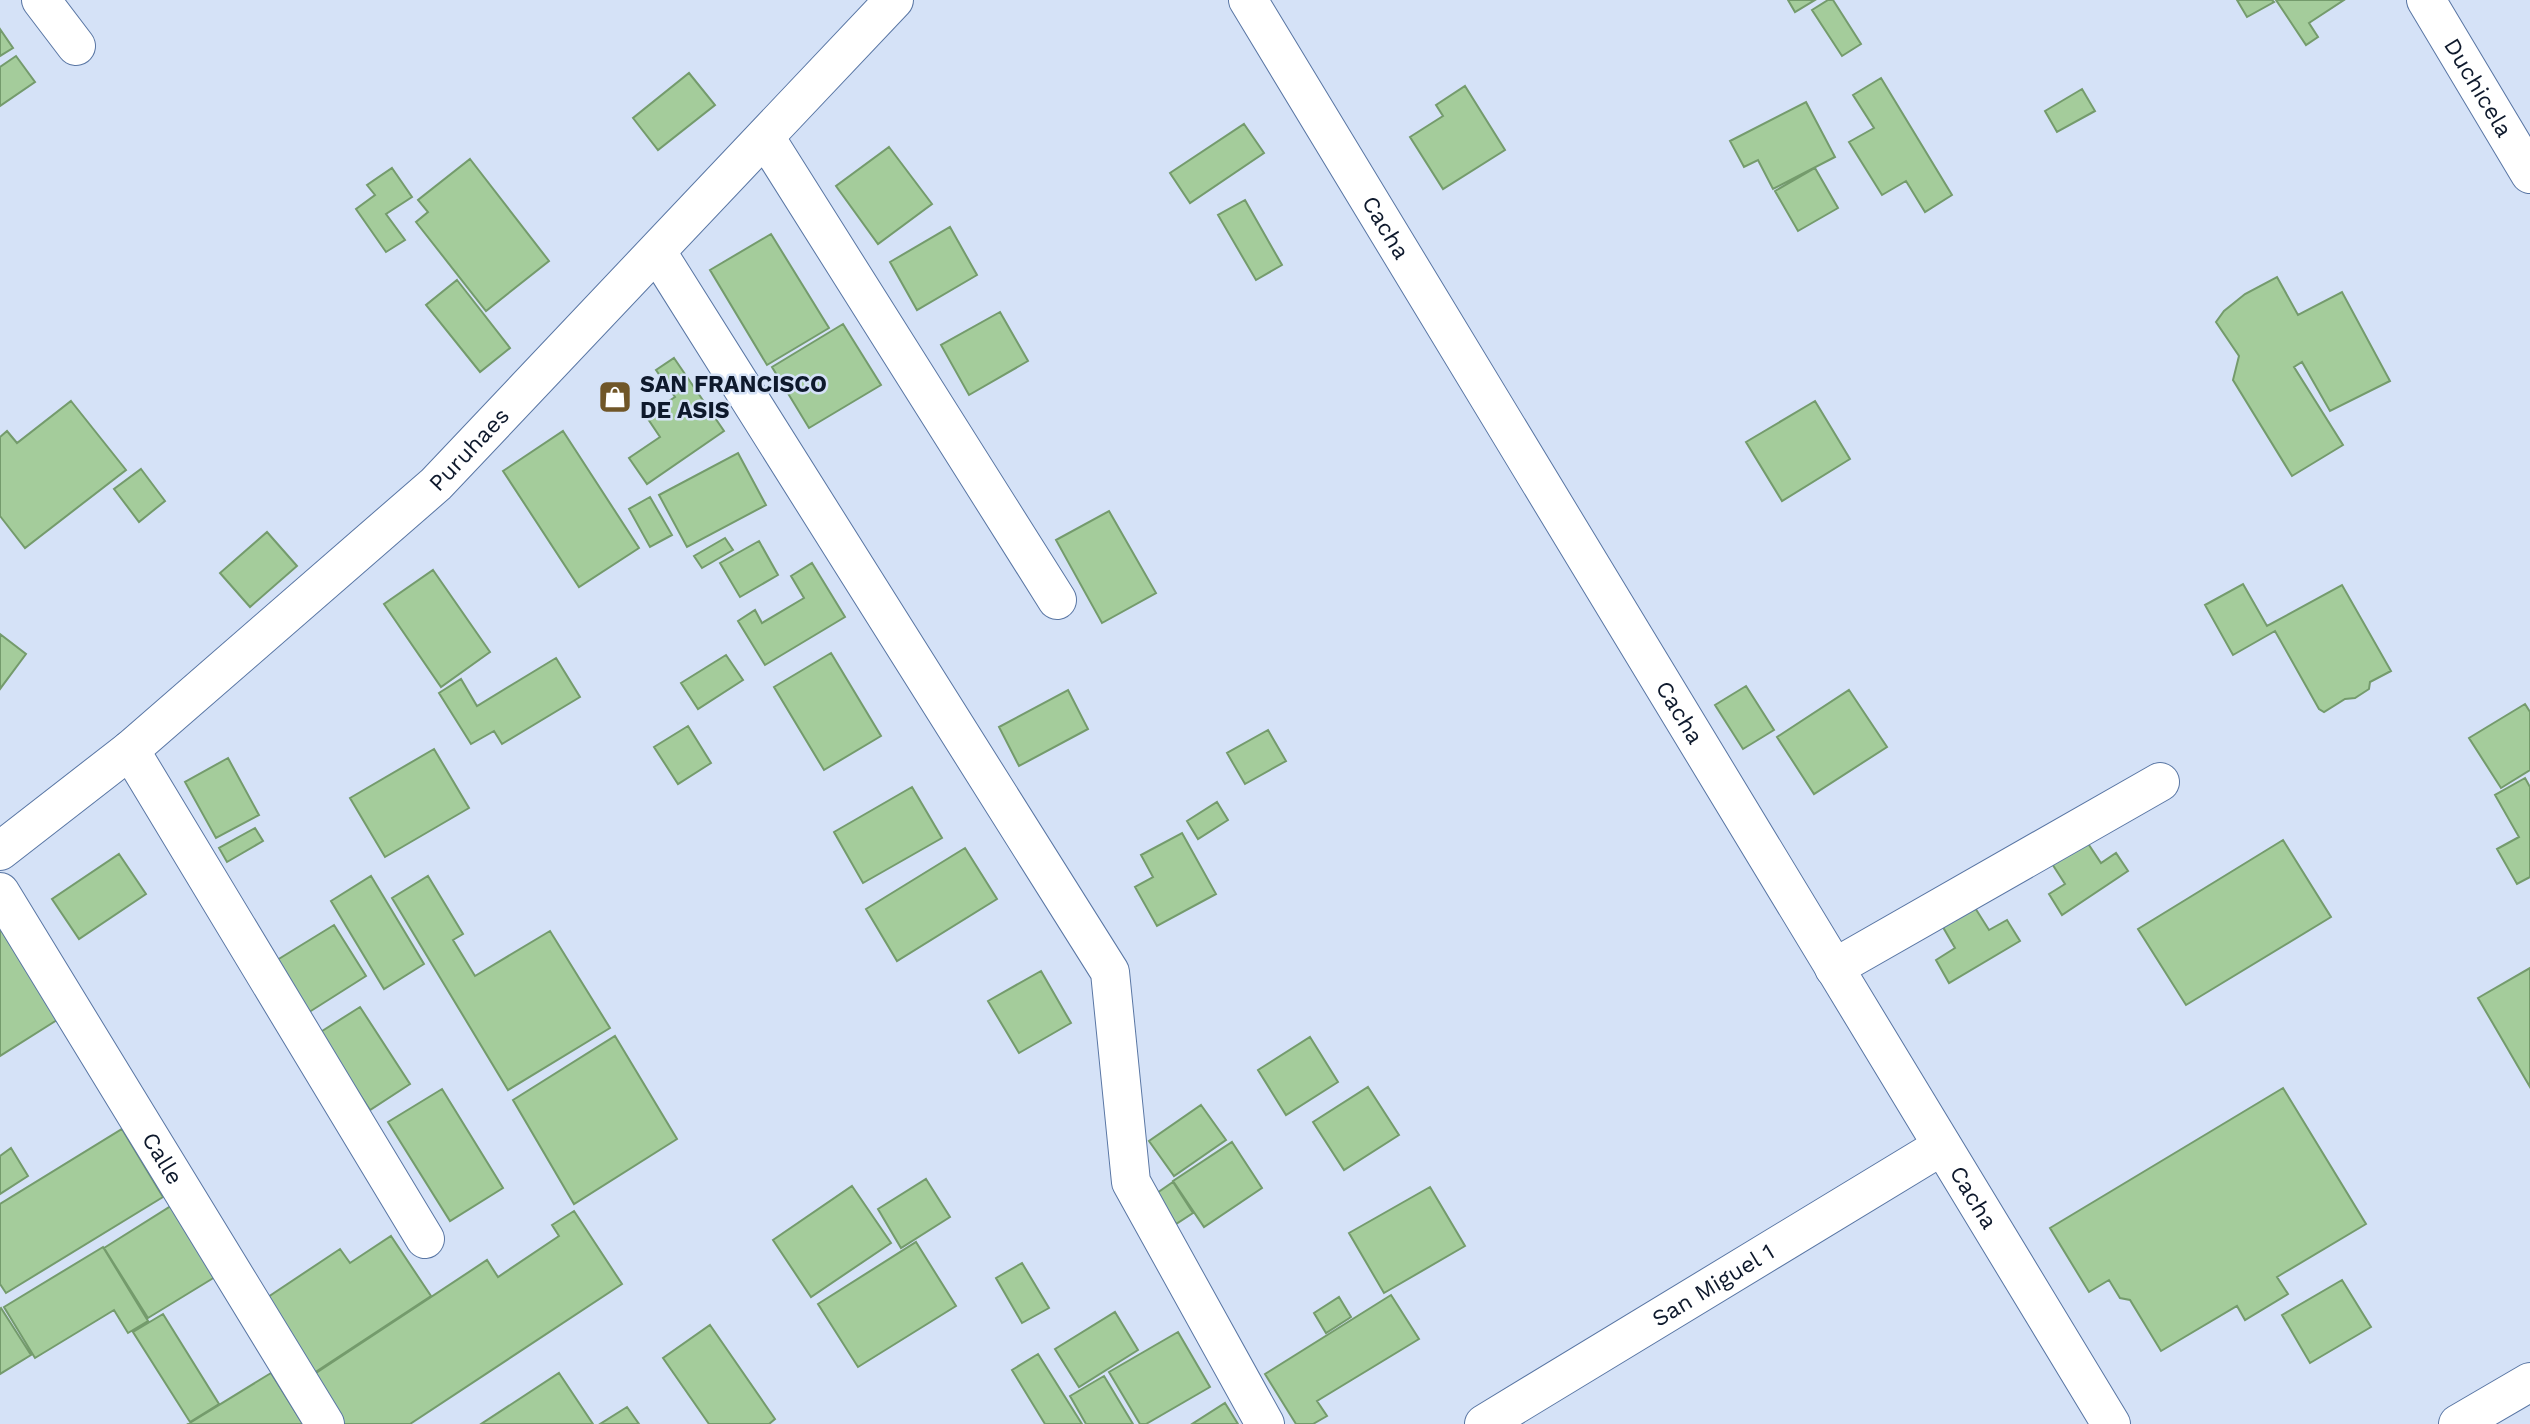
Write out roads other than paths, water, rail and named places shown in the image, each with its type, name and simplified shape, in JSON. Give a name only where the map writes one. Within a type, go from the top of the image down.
[{"type":"street","points":[[41,0],[76,46]]},
{"type":"street","name":"Puruhaes","points":[[0,851],[130,750],[436,484],[894,0]]},
{"type":"street","name":"Cacha","points":[[1248,0],[2112,1424]]},
{"type":"street","name":"Duchicela","points":[[2426,0],[2530,174]]},
{"type":"street","points":[[765,137],[1056,600]]},
{"type":"street","points":[[657,252],[1110,972],[1131,1182],[1265,1424]]},
{"type":"street","points":[[130,750],[425,1239]]},
{"type":"street","points":[[1834,968],[2160,782]]},
{"type":"street","name":"Calle","points":[[0,892],[325,1424]]},
{"type":"street","name":"San Miguel 1","points":[[1484,1424],[1942,1146]]},
{"type":"street","points":[[2458,1424],[2530,1382]]},
{"type":"place","name":"SAN FRANCISCO DE ASIS","points":[[615,397]]}]
